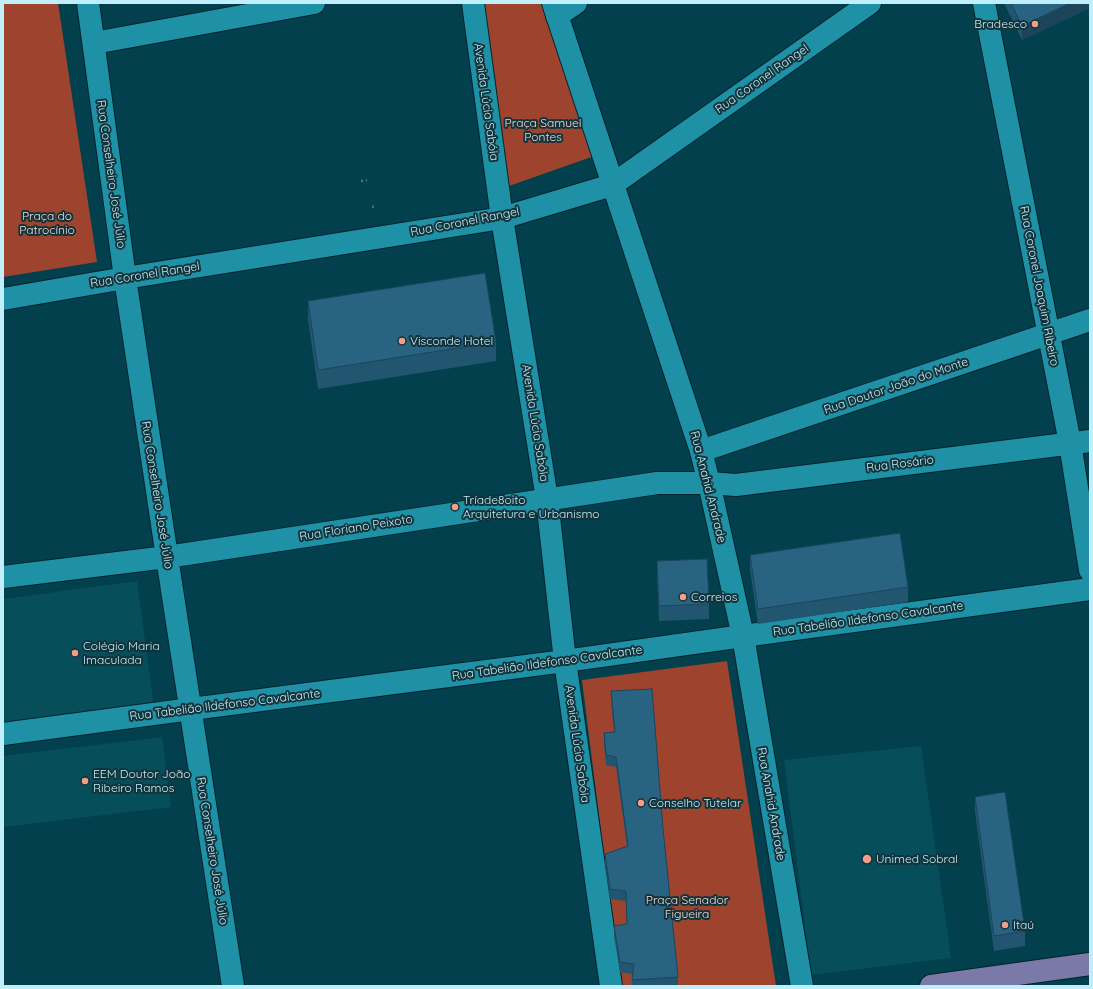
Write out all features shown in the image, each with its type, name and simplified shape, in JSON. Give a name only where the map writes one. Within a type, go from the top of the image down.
[{"type":"main road","points":[[931,986],[1090,964]]},
{"type":"street","name":"Rua Conselheiro José Júlio","points":[[88,3],[125,278],[166,557],[191,709],[233,986]]},
{"type":"street","points":[[94,43],[314,3]]},
{"type":"street","name":"Avenida Lúcia Sabóia","points":[[472,3],[502,218],[547,499],[565,661],[611,986]]},
{"type":"street","points":[[555,10],[576,3]]},
{"type":"street","name":"Rua Coronel Rangel","points":[[3,299],[502,218],[612,185],[870,3]]},
{"type":"street","name":"Rua Coronel Joaquim Ribeiro","points":[[984,3],[1049,334],[1080,442],[1090,570]]},
{"type":"street","name":"Rua Anahid Andrade","points":[[555,10],[701,451],[743,636],[802,986]]},
{"type":"street","name":"Rua Doutor João do Monte","points":[[701,451],[1090,320]]},
{"type":"street","name":"Rua Rosário","points":[[709,483],[736,485],[1080,442]]},
{"type":"street","name":"Rua Floriano Peixoto","points":[[3,577],[166,557],[657,483],[709,483]]},
{"type":"street","name":"Rua Tabelião Ildefonso Cavalcante","points":[[3,734],[565,661],[1090,589]]},
{"type":"path","points":[[361,181],[367,180]]},
{"type":"path","points":[[372,207],[377,206]]},
{"type":"shaded area","name":"Colégio Maria Imaculada","points":[[137,581],[154,706],[3,722],[3,599]]},
{"type":"shaded area","name":"EEM Doutor João Ribeiro Ramos","points":[[162,737],[171,807],[4,827],[3,756]]},
{"type":"shaded area","name":"Unimed Sobral","points":[[921,746],[951,958],[811,975],[784,760]]},
{"type":"green space","name":"Praça do Patrocínio","points":[[3,3],[58,3],[97,262],[3,277]]},
{"type":"green space","name":"Praça Samuel Pontes","points":[[482,3],[544,3],[597,155],[509,186]]},
{"type":"green space","name":"Praça Senador Figueira","points":[[727,661],[776,986],[622,986],[614,936],[582,680]]},
{"type":"building","points":[[1011,3],[1070,3],[1022,26]]},
{"type":"building","name":"Visconde Hotel","points":[[485,273],[496,342],[318,370],[308,301]]},
{"type":"building","points":[[900,533],[908,587],[758,609],[750,555]]},
{"type":"building","name":"Correios","points":[[707,559],[709,604],[659,606],[657,561]]},
{"type":"building","points":[[652,689],[663,829],[678,977],[632,980],[634,964],[620,962],[614,926],[627,924],[626,891],[610,889],[605,854],[628,846],[616,757],[606,755],[604,733],[615,732],[611,691]]},
{"type":"building","points":[[1005,792],[1025,931],[994,936],[975,797]]},
{"type":"place","name":"Bradesco","points":[[1035,24]]},
{"type":"place","name":"Visconde Hotel","points":[[402,341]]},
{"type":"place","name":"Tríade8oito Arquitetura e Urbanismo","points":[[455,507]]},
{"type":"place","name":"Correios","points":[[683,597]]},
{"type":"place","name":"Colégio Maria Imaculada","points":[[75,653]]},
{"type":"place","name":"EEM Doutor João Ribeiro Ramos","points":[[85,781]]},
{"type":"place","name":"Conselho Tutelar","points":[[641,803]]},
{"type":"place","name":"Unimed Sobral","points":[[867,859]]},
{"type":"place","name":"Itaú","points":[[1005,925]]}]
